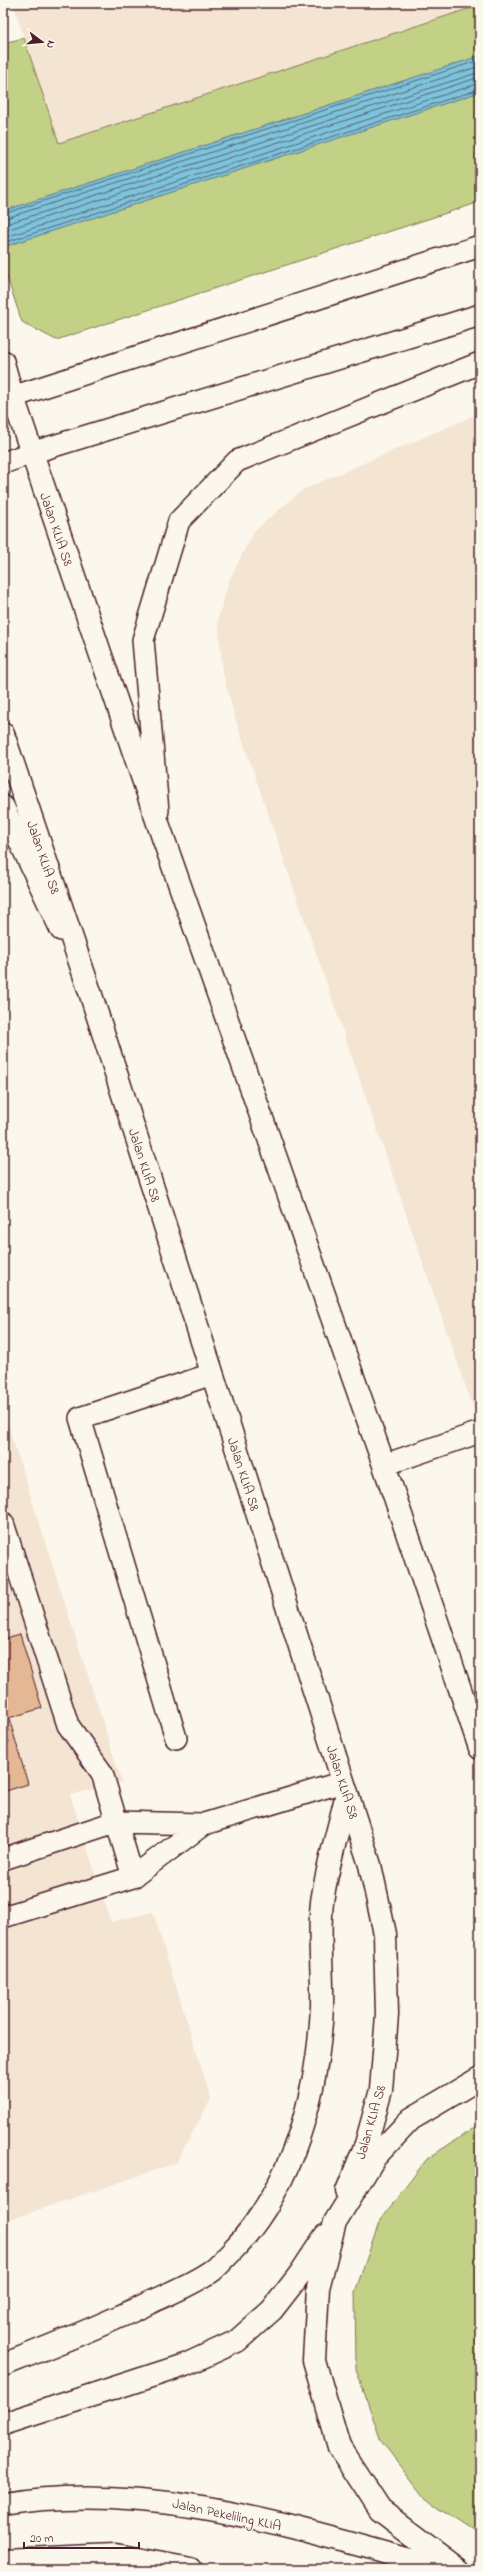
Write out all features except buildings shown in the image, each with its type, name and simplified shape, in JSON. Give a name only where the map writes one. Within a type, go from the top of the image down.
[{"type":"street","name":"Jalan KLIA S8","points":[[8,399],[31,453],[160,829],[384,1465],[480,1748]]},
{"type":"street","name":"Jalan KLIA S8","points":[[3,734],[90,992],[370,1865],[385,1934],[387,2015],[381,2090],[366,2144],[335,2222]]},
{"type":"street","points":[[3,2366],[107,2323],[213,2270],[244,2239],[271,2201],[291,2156],[307,2106],[318,2058],[322,2006],[323,1963],[320,1933],[323,1901],[345,1788]]},
{"type":"street","points":[[3,2424],[186,2365],[237,2341],[272,2310],[300,2274],[335,2222],[375,2157],[410,2119],[480,2078]]},
{"type":"street","points":[[335,2222],[318,2288],[314,2360],[340,2447],[380,2510],[458,2569]]},
{"type":"street","name":"Jalan Pekeliling KLIA","points":[[3,2504],[30,2499],[80,2497],[158,2500],[227,2512],[446,2569]]},
{"type":"street","points":[[3,2560],[116,2555],[190,2569]]},
{"type":"lane","points":[[3,361],[8,399],[480,246]]},
{"type":"lane","points":[[3,463],[31,453],[480,315]]},
{"type":"lane","points":[[160,829],[143,640],[178,521],[237,461],[480,363]]},
{"type":"lane","points":[[3,806],[90,992]]},
{"type":"lane","points":[[176,1738],[80,1418],[212,1374]]},
{"type":"lane","points":[[384,1465],[480,1432]]},
{"type":"lane","points":[[3,1524],[68,1725],[102,1773],[115,1822],[133,1877]]},
{"type":"lane","points":[[3,1859],[115,1822],[204,1824],[345,1788]]},
{"type":"lane","points":[[3,1917],[133,1877],[204,1824]]},
{"type":"shaded area","points":[[13,3],[480,3],[480,202],[56,340],[22,322],[3,265],[3,44],[24,38]]},
{"type":"shaded area","points":[[480,413],[480,1428],[237,724],[223,674],[218,620],[228,583],[254,531],[304,489]]},
{"type":"shaded area","points":[[3,1410],[122,1782],[70,1795],[111,1922],[153,1912],[211,2099],[176,2163],[3,2222]]},
{"type":"green space","points":[[480,5],[480,56],[3,211],[3,43],[24,38],[59,143]]},
{"type":"green space","points":[[480,92],[480,202],[56,340],[22,322],[3,265],[3,247]]},
{"type":"green space","points":[[480,2124],[480,2535],[428,2501],[381,2441],[356,2369],[355,2292],[380,2220],[427,2159]]},
{"type":"water","points":[[480,56],[480,92],[3,247],[3,211]]}]
